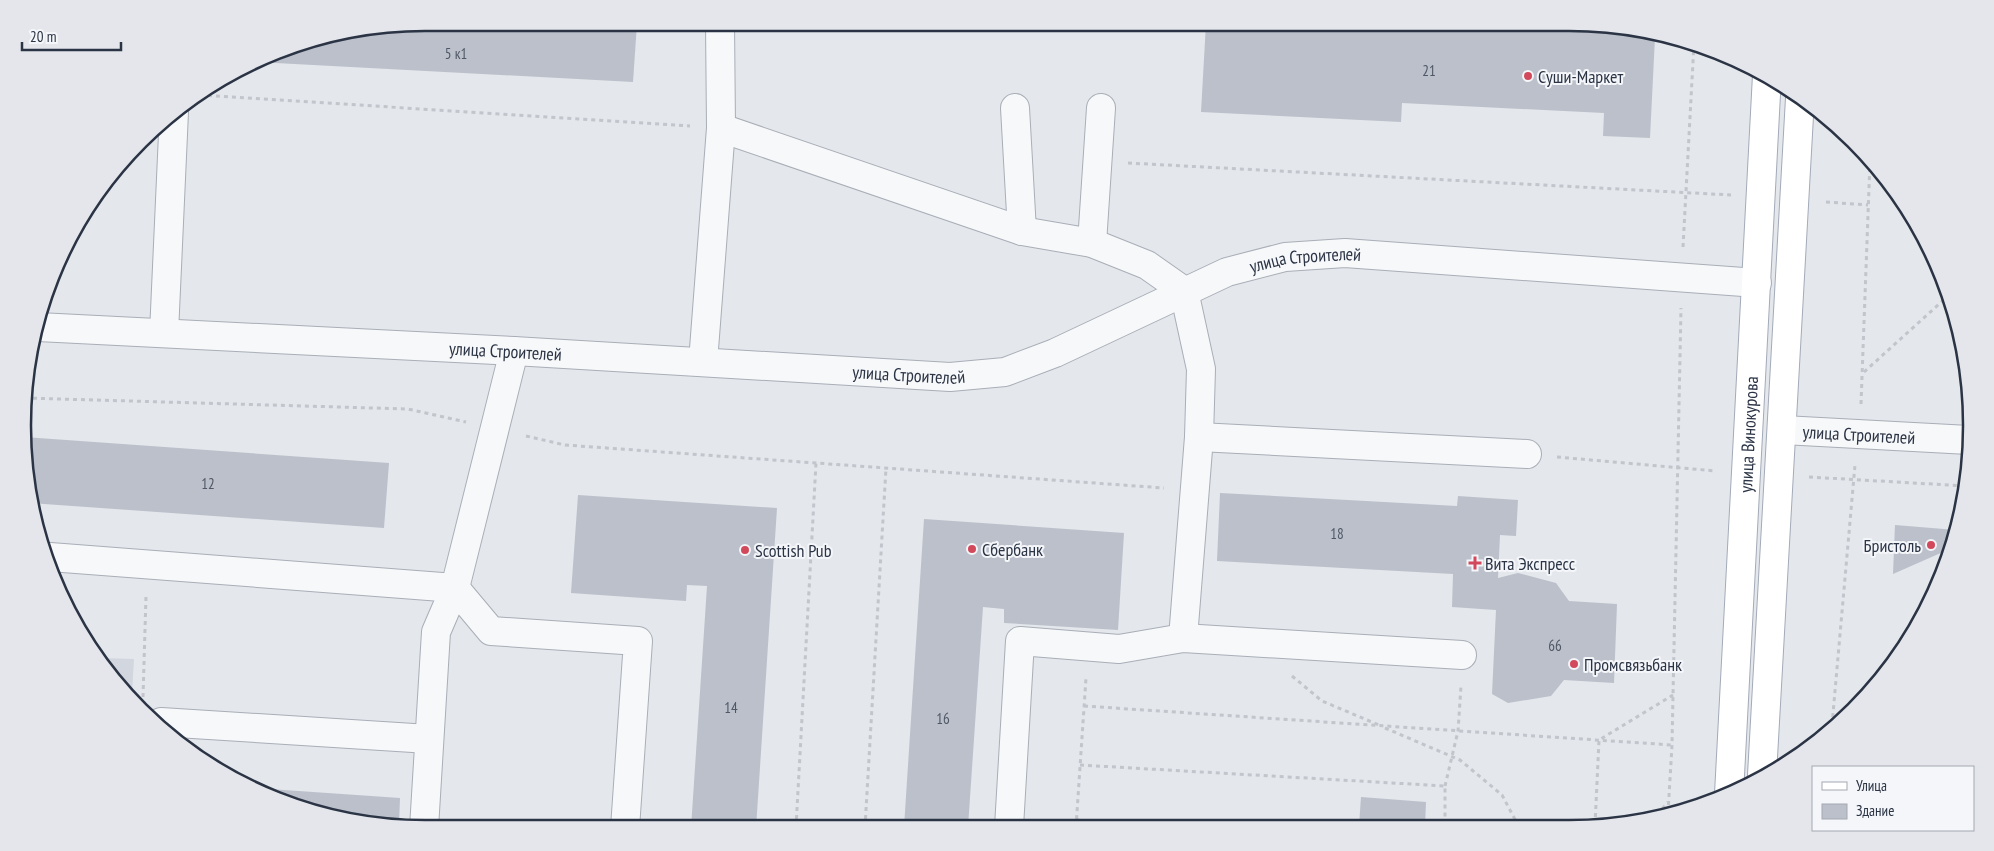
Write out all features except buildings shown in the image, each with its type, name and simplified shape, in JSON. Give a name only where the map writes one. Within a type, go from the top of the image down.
[{"type":"main road","name":"улица Винокурова","points":[[1729,785],[1750,428],[1767,84]]},
{"type":"main road","name":"улица Винокурова","points":[[1762,769],[1783,430],[1800,106]]},
{"type":"main road","points":[[1757,283],[1790,284]]},
{"type":"main road","name":"улица Строителей","points":[[1750,428],[1783,430]]},
{"type":"street","points":[[703,362],[721,128],[720,31]]},
{"type":"street","points":[[1015,108],[1022,231]]},
{"type":"street","points":[[1092,243],[1101,108]]},
{"type":"street","points":[[164,333],[174,123]]},
{"type":"street","points":[[721,128],[1022,231],[1092,243],[1147,265],[1184,291],[1201,369],[1199,437],[1183,638]]},
{"type":"street","name":"улица Строителей","points":[[44,327],[514,350],[950,377],[1006,372],[1055,353],[1227,272],[1285,256],[1344,253],[1682,276],[1757,283]]},
{"type":"street","points":[[424,820],[436,632],[455,588],[514,350]]},
{"type":"street","name":"улица Строителей","points":[[1783,430],[1962,440]]},
{"type":"street","points":[[1199,437],[1527,454]]},
{"type":"street","points":[[54,557],[455,588],[491,631],[638,641],[626,820]]},
{"type":"street","points":[[1009,820],[1020,641],[1119,649],[1183,638],[1462,655]]},
{"type":"street","points":[[166,722],[429,739]]},
{"type":"path","points":[[1668,807],[1672,745],[1676,468],[1682,276],[1694,52]]},
{"type":"path","points":[[210,96],[721,128]]},
{"type":"path","points":[[1098,162],[1686,191],[1733,195]]},
{"type":"path","points":[[1870,171],[1863,373],[1943,301]]},
{"type":"path","points":[[1817,201],[1868,205]]},
{"type":"path","points":[[32,398],[408,409],[565,445],[1195,490]]},
{"type":"path","points":[[1527,454],[1747,474]]},
{"type":"path","points":[[796,820],[816,463]]},
{"type":"path","points":[[864,820],[886,468]]},
{"type":"path","points":[[1780,475],[1958,485]]},
{"type":"path","points":[[1833,717],[1854,479]]},
{"type":"path","points":[[143,698],[147,564]]},
{"type":"path","points":[[1265,643],[1289,673],[1322,701],[1460,760],[1502,795],[1515,820]]},
{"type":"path","points":[[1077,819],[1088,647]]},
{"type":"path","points":[[1445,820],[1445,786],[1458,731],[1462,655]]},
{"type":"path","points":[[1599,740],[1673,695]]},
{"type":"path","points":[[1084,706],[1672,745]]},
{"type":"path","points":[[1595,819],[1599,740]]},
{"type":"path","points":[[1080,765],[1445,786]]},
{"type":"path","points":[[1663,808],[1668,802]]},
{"type":"shaded area","points":[[107,658],[134,659],[132,688]]},
{"type":"place","name":"Суши-Маркет","points":[[1528,76]]},
{"type":"place","name":"Бристоль","points":[[1931,545]]},
{"type":"place","name":"Сбербанк","points":[[972,549]]},
{"type":"place","name":"Scottish Pub","points":[[745,550]]},
{"type":"place","name":"Вита Экспресс","points":[[1475,563]]},
{"type":"place","name":"Промсвязьбанк","points":[[1574,664]]}]
